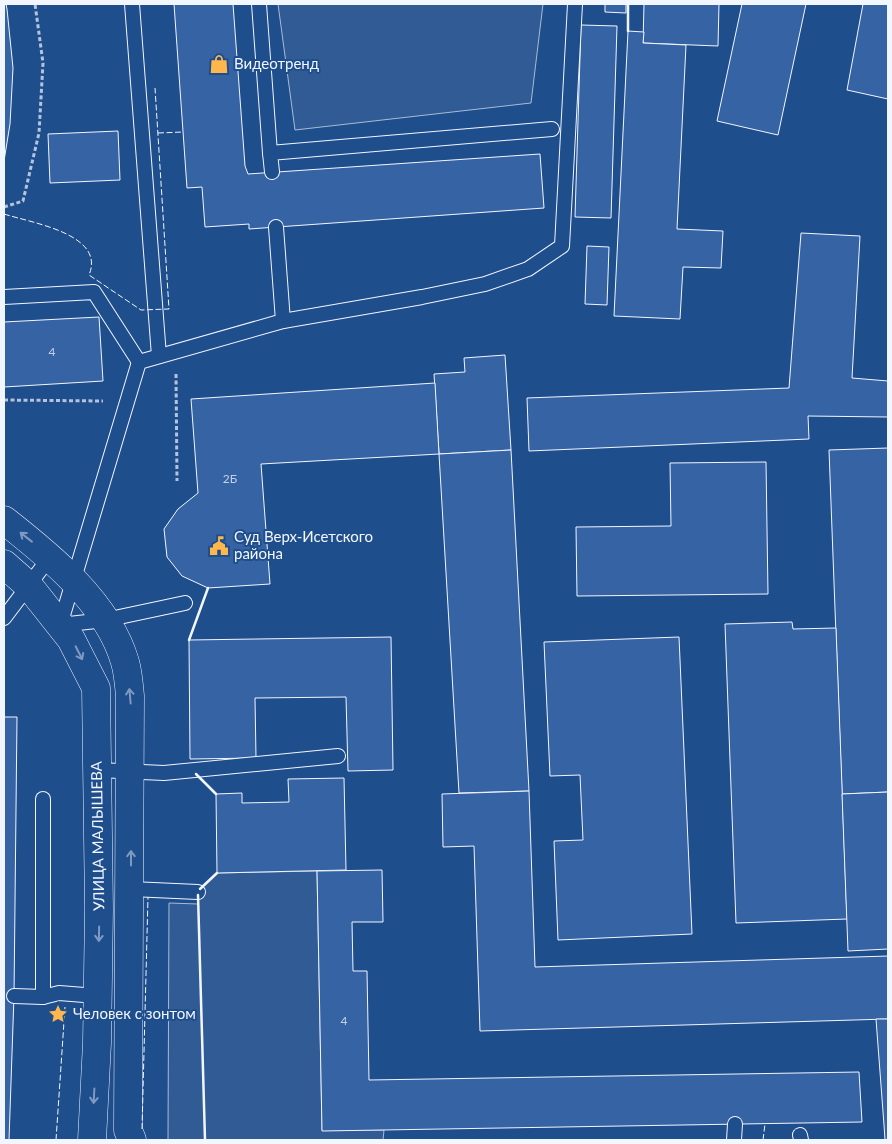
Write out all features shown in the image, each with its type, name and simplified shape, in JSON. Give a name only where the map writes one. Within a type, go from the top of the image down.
[{"type":"main road","name":"УЛИЦА МАЛЫШЕВА","points":[[4,520],[50,557],[72,580],[106,620],[125,661],[130,696],[131,889],[128,1130],[132,1140]]},
{"type":"main road","name":"УЛИЦА МАЛЫШЕВА","points":[[4,564],[29,586],[72,639],[96,688],[98,996],[92,1140]]},
{"type":"lane","points":[[132,4],[159,356]]},
{"type":"lane","points":[[259,4],[272,172]]},
{"type":"lane","points":[[139,362],[283,321],[485,284],[528,269],[562,246],[575,4]]},
{"type":"lane","points":[[270,152],[552,129]]},
{"type":"lane","points":[[276,227],[283,321]]},
{"type":"lane","points":[[4,298],[94,292],[139,362],[60,625],[106,620],[185,603]]},
{"type":"lane","points":[[4,618],[50,557]]},
{"type":"lane","points":[[98,770],[164,773],[338,756]]},
{"type":"lane","points":[[43,997],[44,799]]},
{"type":"lane","points":[[131,889],[198,892]]},
{"type":"lane","points":[[14,996],[43,997],[59,993],[98,996]]},
{"type":"lane","points":[[734,1140],[735,1124]]},
{"type":"path","points":[[4,207],[23,201],[39,133],[43,64],[35,4]]},
{"type":"path","points":[[176,350],[177,481]]},
{"type":"path","points":[[4,400],[127,401]]},
{"type":"shaded area","points":[[278,4],[543,4],[531,103],[295,130]]},
{"type":"shaded area","points":[[317,871],[322,1130],[384,1130],[383,1140],[168,1140],[169,903],[198,904],[198,892],[217,873]]},
{"type":"building","points":[[4,4],[6,4],[7,9],[13,68],[10,124],[4,161]]},
{"type":"building","points":[[174,4],[233,4],[245,166],[248,174],[540,154],[544,208],[249,229],[249,224],[205,227],[202,187],[187,188]]},
{"type":"building","points":[[605,4],[626,4],[626,13],[605,12]]},
{"type":"building","points":[[644,4],[719,4],[718,46],[643,43]]},
{"type":"building","points":[[742,4],[806,4],[778,135],[717,121]]},
{"type":"building","points":[[863,4],[888,4],[888,99],[847,90]]},
{"type":"building","points":[[581,25],[617,26],[611,218],[575,217]]},
{"type":"building","points":[[628,31],[644,32],[643,43],[686,45],[677,229],[723,231],[721,268],[683,267],[680,319],[614,316]]},
{"type":"building","points":[[118,131],[120,180],[50,183],[48,134]]},
{"type":"building","points":[[801,233],[860,236],[852,378],[888,381],[888,417],[808,416],[809,439],[529,451],[527,398],[789,388]]},
{"type":"building","points":[[587,246],[609,247],[607,305],[585,304]]},
{"type":"building","points":[[99,317],[103,381],[4,387],[4,322]]},
{"type":"building","points":[[505,355],[511,450],[439,454],[434,374],[465,372],[464,358]]},
{"type":"building","points":[[435,383],[439,454],[261,464],[270,584],[208,588],[182,576],[167,557],[164,529],[178,509],[198,493],[191,399]]},
{"type":"building","points":[[888,448],[888,792],[842,794],[829,450]]},
{"type":"building","points":[[511,450],[529,791],[459,793],[439,454]]},
{"type":"building","points":[[766,462],[768,594],[577,596],[576,527],[671,526],[670,463]]},
{"type":"building","points":[[792,622],[793,629],[836,628],[847,919],[736,923],[725,624]]},
{"type":"building","points":[[391,637],[393,770],[348,771],[346,697],[255,698],[256,758],[190,759],[189,640]]},
{"type":"building","points":[[679,637],[692,934],[558,940],[554,841],[583,840],[580,775],[550,776],[544,642]]},
{"type":"building","points":[[4,717],[17,717],[14,996],[9,1140],[4,1140]]},
{"type":"building","points":[[344,778],[346,870],[217,873],[216,794],[242,793],[242,803],[289,802],[288,779]]},
{"type":"building","points":[[529,791],[535,967],[888,956],[888,1019],[480,1031],[474,846],[443,847],[442,794]]},
{"type":"building","points":[[888,792],[888,949],[848,951],[842,794]]},
{"type":"building","points":[[382,870],[383,922],[352,922],[353,971],[367,971],[369,1080],[859,1072],[862,1122],[322,1131],[317,871]]},
{"type":"building","points":[[876,1019],[888,1019],[888,1140],[885,1140]]},
{"type":"fence","points":[[4,214],[48,226],[77,240],[87,249],[91,261],[89,275],[141,310],[169,309],[155,88]]},
{"type":"fence","points":[[158,133],[183,132]]},
{"type":"fence","points":[[142,1129],[148,897]]},
{"type":"fence","points":[[56,1140],[65,1007]]},
{"type":"fence","points":[[763,1140],[765,1124]]},
{"type":"wall","points":[[628,4],[628,31]]},
{"type":"wall","points":[[189,640],[208,588]]},
{"type":"wall","points":[[196,774],[216,794]]},
{"type":"wall","points":[[200,889],[217,873]]},
{"type":"wall","points":[[198,895],[205,1140]]},
{"type":"place","name":"Видеотренд","points":[[219,64]]},
{"type":"place","name":"Суд Верх-Исетского района","points":[[219,546]]},
{"type":"place","name":"Человек с зонтом","points":[[58,1014]]}]
